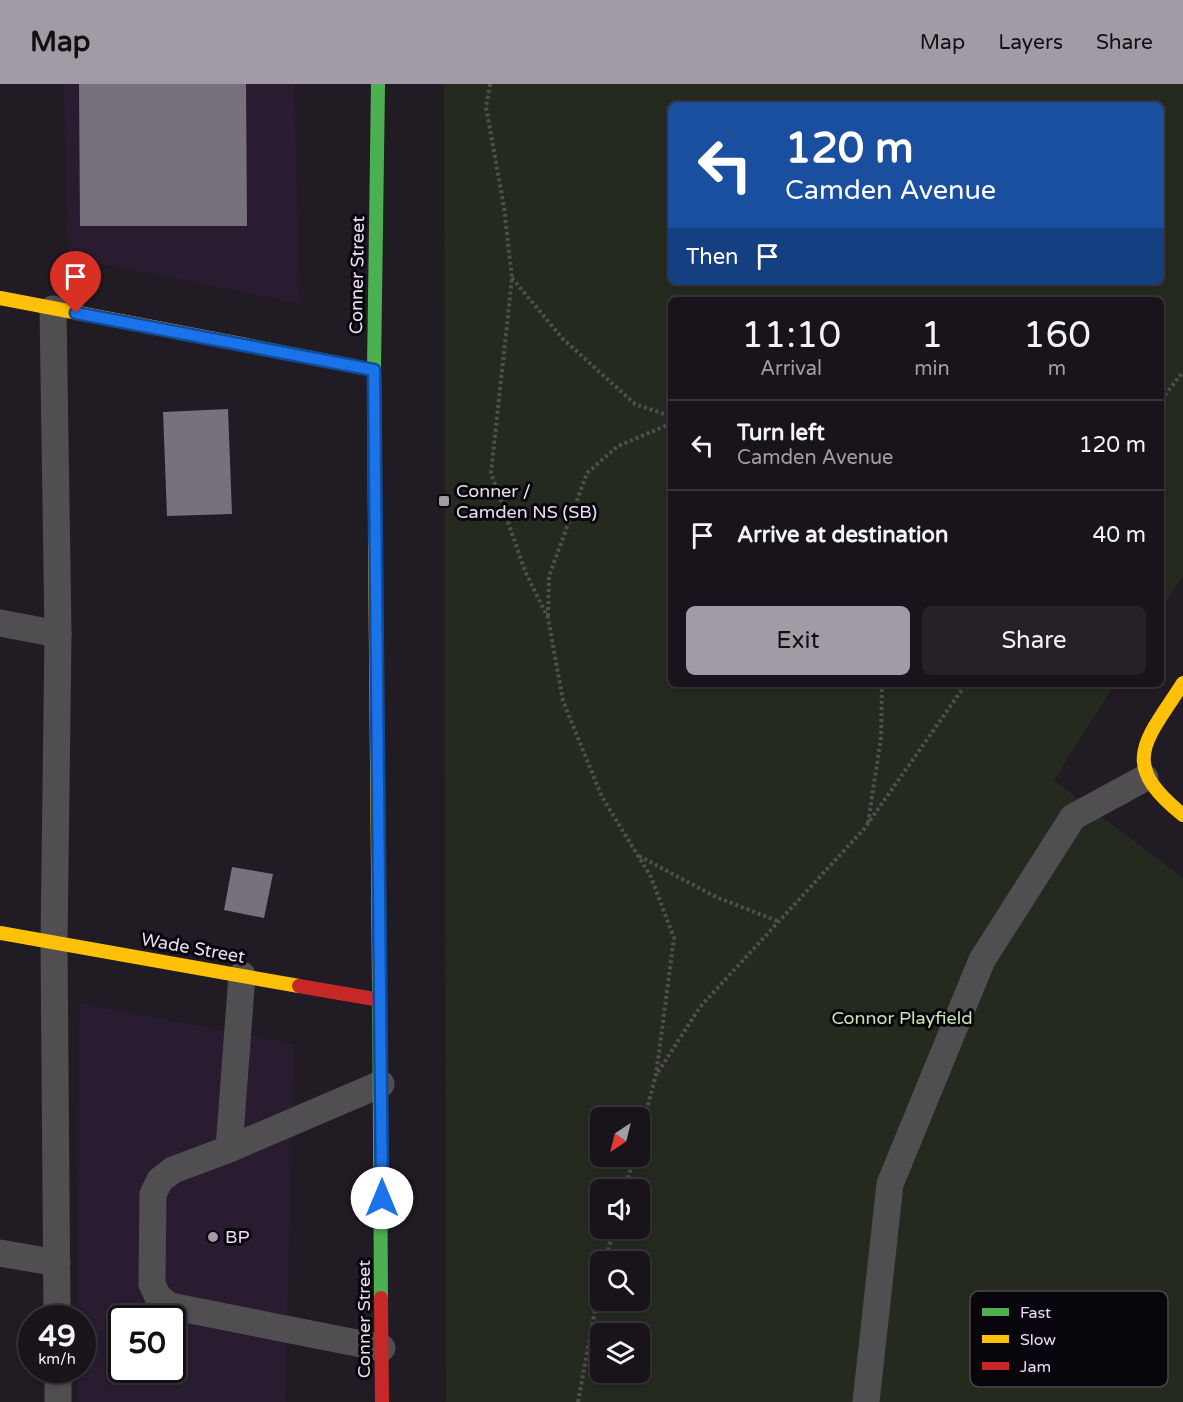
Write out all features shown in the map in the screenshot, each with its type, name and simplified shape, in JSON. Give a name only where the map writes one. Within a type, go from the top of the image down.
[{"type":"main road","name":"Conner Street","points":[[378,84],[374,370],[382,1402]]},
{"type":"main road","points":[[0,298],[374,370]]},
{"type":"main road","points":[[1183,683],[1142,749],[1145,778],[1164,802],[1183,815]]},
{"type":"main road","name":"Wade Street","points":[[0,933],[380,1000]]},
{"type":"lane","points":[[53,309],[58,634],[54,942],[57,1305]]},
{"type":"lane","points":[[0,623],[58,634]]},
{"type":"lane","points":[[866,1402],[890,1184],[982,960],[1073,817],[1145,778]]},
{"type":"lane","points":[[229,1149],[242,975]]},
{"type":"lane","points":[[381,1084],[229,1149],[173,1170],[160,1180],[153,1194],[152,1284],[158,1298],[170,1306],[382,1347]]},
{"type":"lane","points":[[0,1253],[57,1263]]},
{"type":"lane","points":[[58,1383],[58,1402]]},
{"type":"path","points":[[490,84],[486,107],[504,207],[512,278],[492,473],[525,571],[548,618]]},
{"type":"path","points":[[512,278],[563,339],[634,404],[668,415]]},
{"type":"path","points":[[1164,396],[1183,372]]},
{"type":"path","points":[[647,1107],[656,1075],[674,938],[651,877],[602,797],[562,701],[548,618],[549,576],[587,473],[618,446],[668,425]]},
{"type":"path","points":[[868,824],[881,738],[882,687]]},
{"type":"path","points":[[656,1075],[700,1007],[868,824],[964,687]]},
{"type":"path","points":[[639,855],[716,897],[780,922]]},
{"type":"path","points":[[578,1402],[595,1311]]},
{"type":"shaded area","points":[[64,84],[294,84],[300,304],[68,257]]},
{"type":"shaded area","points":[[79,1003],[294,1044],[285,1402],[77,1402],[78,1383],[96,1383],[96,1305],[78,1305]]},
{"type":"green space","name":"Connor Playfield","points":[[444,84],[1183,84],[1183,576],[1164,606],[1164,297],[668,297],[668,687],[1113,687],[1054,780],[1183,878],[1183,1402],[446,1402]]},
{"type":"building","points":[[79,84],[246,84],[247,226],[80,226]]},
{"type":"building","points":[[228,409],[232,514],[167,516],[163,412]]},
{"type":"building","points":[[232,867],[273,874],[264,918],[224,910]]},
{"type":"traffic: fast","points":[[375,545],[374,370],[378,84]]},
{"type":"traffic: fast","points":[[246,345],[374,370]]},
{"type":"traffic: fast","points":[[379,980],[381,1298]]},
{"type":"traffic: slow","points":[[0,298],[246,345]]},
{"type":"traffic: slow","points":[[375,545],[379,980]]},
{"type":"traffic: slow","points":[[1183,683],[1158,721],[1144,752],[1144,766],[1150,781],[1163,797],[1183,815]]},
{"type":"traffic: slow","points":[[0,933],[299,986]]},
{"type":"traffic: jam","points":[[299,986],[380,1000]]},
{"type":"traffic: jam","points":[[381,1298],[382,1402]]},
{"type":"place","name":"Conner / Camden NS (SB)","points":[[444,501]]},
{"type":"place","name":"BP","points":[[213,1237]]},
{"type":"route","points":[[76,313],[374,370],[382,1198]]}]
